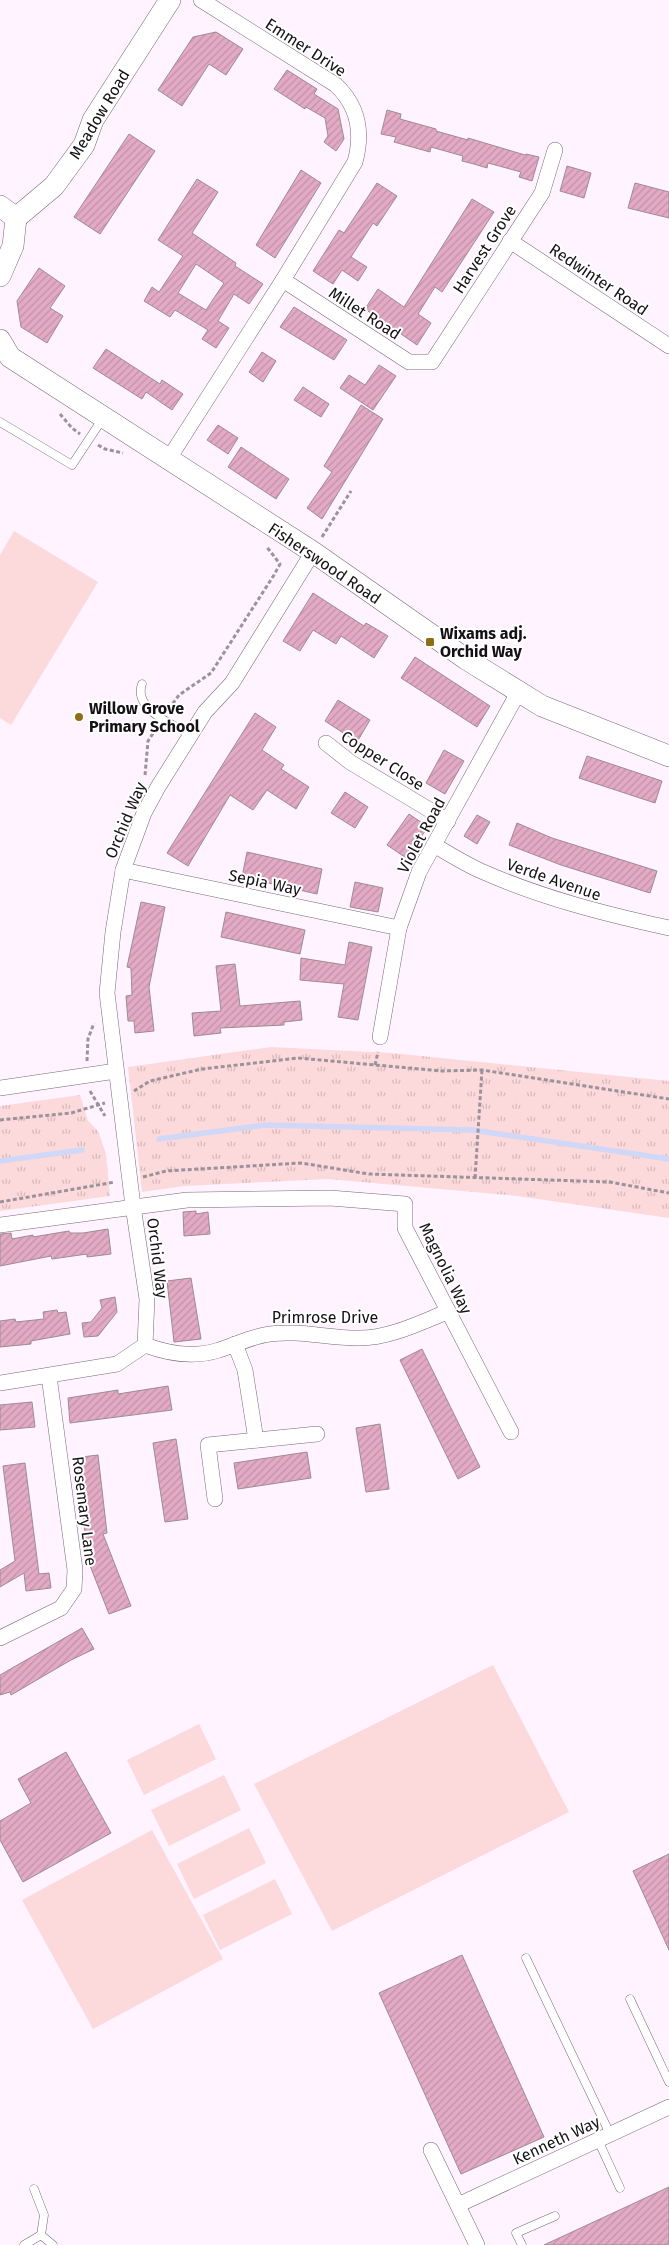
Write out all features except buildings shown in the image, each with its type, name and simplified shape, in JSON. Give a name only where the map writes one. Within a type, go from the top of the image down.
[{"type":"street","name":"Meadow Road","points":[[8,212],[54,186],[84,145],[93,120],[170,0]]},
{"type":"street","name":"Emmer Drive","points":[[168,460],[284,278],[355,162],[360,144],[360,127],[355,111],[346,94],[336,85],[201,0]]},
{"type":"street","name":"Harvest Grove","points":[[432,362],[542,193],[555,150]]},
{"type":"street","points":[[0,276],[13,246],[8,212]]},
{"type":"street","name":"Redwinter Road","points":[[510,241],[669,346]]},
{"type":"street","name":"Millet Road","points":[[284,278],[409,362],[432,362]]},
{"type":"street","name":"Fisherswood Road","points":[[0,340],[10,357],[313,552],[466,659],[519,692],[542,706],[669,756]]},
{"type":"street","name":"Orchid Way","points":[[145,1345],[147,1299],[133,1206],[107,993],[112,932],[123,870],[144,814],[189,734],[205,712],[232,683],[313,552]]},
{"type":"street","name":"Violet Road","points":[[380,1037],[399,928],[419,872],[519,692]]},
{"type":"street","name":"Copper Close","points":[[326,743],[350,762],[448,821]]},
{"type":"street","name":"Verde Avenue","points":[[434,845],[480,870],[538,894],[606,915],[669,928]]},
{"type":"street","name":"Sepia Way","points":[[123,870],[399,928]]},
{"type":"street","points":[[0,1088],[116,1071]]},
{"type":"street","name":"Orchid Way","points":[[133,1206],[187,1200],[276,1198]]},
{"type":"street","name":"Magnolia Way","points":[[276,1198],[330,1198],[405,1204],[405,1228],[511,1432]]},
{"type":"street","points":[[0,1226],[133,1206]]},
{"type":"street","name":"Primrose Drive","points":[[145,1345],[166,1353],[184,1355],[217,1351],[268,1334],[301,1332],[358,1338],[388,1335],[447,1312]]},
{"type":"street","points":[[235,1344],[245,1370],[256,1440]]},
{"type":"street","points":[[0,1383],[117,1364],[145,1345]]},
{"type":"street","name":"Rosemary Lane","points":[[0,1638],[61,1608],[74,1589],[76,1570],[50,1376]]},
{"type":"street","points":[[215,1499],[208,1445],[318,1434]]},
{"type":"street","name":"Kenneth Way","points":[[458,2206],[669,2107]]},
{"type":"street","points":[[431,2150],[477,2245]]},
{"type":"lane","points":[[0,422],[72,465],[104,416]]},
{"type":"lane","points":[[142,684],[140,690],[145,705],[189,734]]},
{"type":"lane","points":[[526,1958],[604,2137],[620,2188]]},
{"type":"lane","points":[[630,1999],[669,2082]]},
{"type":"lane","points":[[34,2190],[44,2215],[41,2235]]},
{"type":"lane","points":[[522,2245],[516,2233],[554,2216]]},
{"type":"lane","points":[[24,2245],[41,2235]]},
{"type":"lane","points":[[41,2235],[52,2245]]},
{"type":"path","points":[[57,409],[72,428],[104,449],[128,454]]},
{"type":"path","points":[[313,552],[351,491]]},
{"type":"path","points":[[142,783],[145,776],[148,741],[162,718],[179,695],[211,673],[280,564],[264,544]]},
{"type":"path","points":[[97,1014],[88,1039],[88,1088],[108,1121]]},
{"type":"path","points":[[0,1120],[71,1113],[120,1099],[150,1081],[202,1069],[298,1058],[442,1071],[482,1070],[669,1099]]},
{"type":"path","points":[[475,1178],[482,1070]]},
{"type":"path","points":[[0,1202],[131,1180],[166,1171],[301,1163],[369,1174],[610,1182],[669,1193]]},
{"type":"green space","points":[[14,531],[98,582],[11,725],[0,718],[0,555]]},
{"type":"green space","points":[[271,1047],[392,1053],[669,1081],[669,1218],[517,1196],[328,1179],[184,1186],[142,1192],[128,1067]]},
{"type":"green space","points":[[80,1095],[88,1121],[98,1131],[106,1154],[110,1196],[0,1211],[0,1106]]},
{"type":"green space","points":[[493,1665],[569,1812],[332,1931],[254,1784]]},
{"type":"green space","points":[[199,1724],[216,1759],[144,1795],[127,1760]]},
{"type":"green space","points":[[224,1775],[241,1810],[169,1846],[151,1810]]},
{"type":"green space","points":[[249,1828],[266,1863],[194,1899],[177,1864]]},
{"type":"green space","points":[[152,1830],[223,1959],[93,2029],[22,1900]]},
{"type":"green space","points":[[275,1879],[292,1914],[220,1950],[203,1915]]},
{"type":"waterway","points":[[159,1139],[265,1125],[472,1130],[669,1159]]},
{"type":"waterway","points":[[0,1161],[82,1150]]},
{"type":"place","name":"Wixams adj. Orchid Way","points":[[430,642]]},
{"type":"place","name":"Willow Grove Primary School","points":[[79,717]]}]
